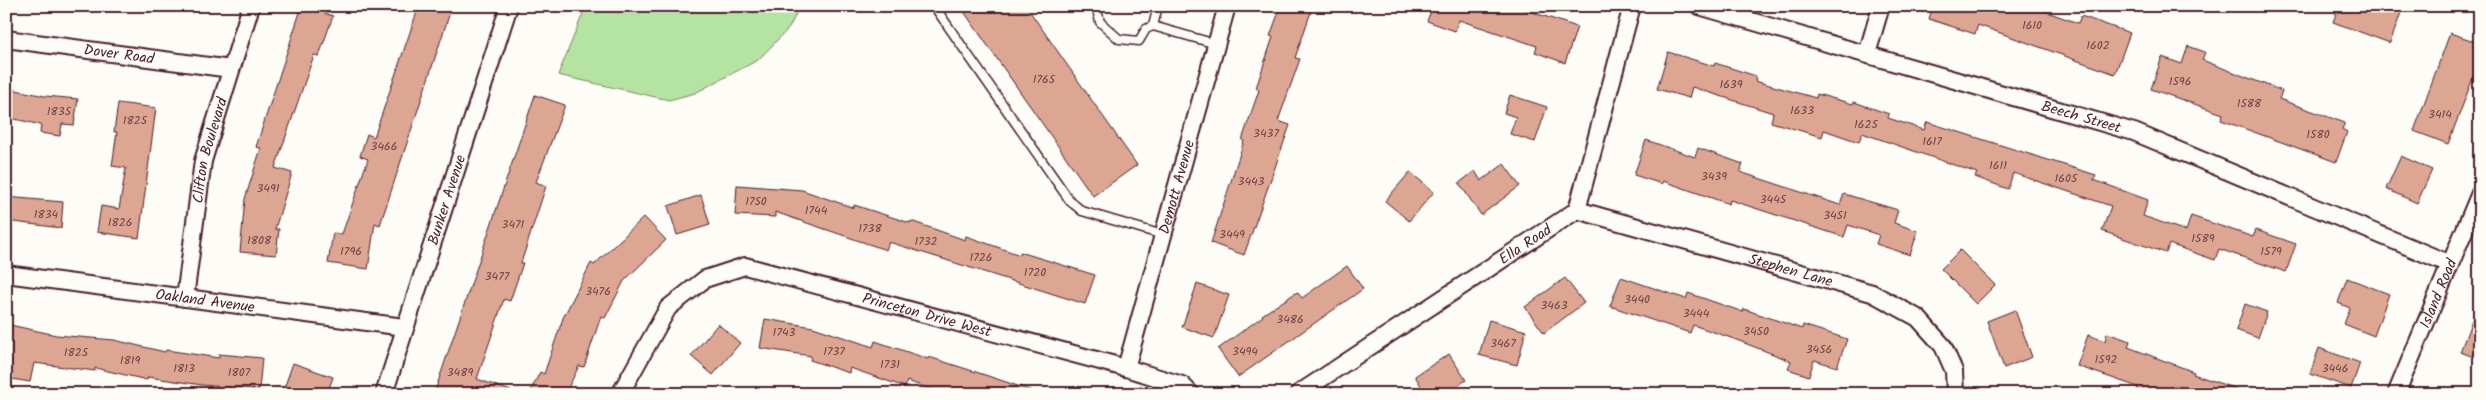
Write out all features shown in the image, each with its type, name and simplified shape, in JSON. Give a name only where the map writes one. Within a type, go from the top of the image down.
[{"type":"street","name":"Clifton Boulevard","points":[[185,298],[203,161],[251,6]]},
{"type":"street","name":"Bunker Avenue","points":[[384,394],[404,327],[509,6]]},
{"type":"street","name":"Demott Avenue","points":[[1126,368],[1227,6]]},
{"type":"street","points":[[1577,210],[1632,6]]},
{"type":"street","name":"Beech Street","points":[[1699,6],[2134,132],[2450,264]]},
{"type":"street","points":[[1867,54],[1881,6]]},
{"type":"street","name":"Dover Road","points":[[6,39],[232,69]]},
{"type":"street","name":"Island Road","points":[[2396,394],[2480,193]]},
{"type":"street","name":"Ella Road","points":[[1298,394],[1577,210]]},
{"type":"street","name":"Stephen Lane","points":[[1577,210],[1872,293],[1918,318],[1943,346],[1954,371],[1955,394]]},
{"type":"street","name":"Princeton Drive West","points":[[620,394],[668,308],[705,279],[745,266],[1126,368],[1182,385],[1191,394]]},
{"type":"street","name":"Oakland Avenue","points":[[6,274],[404,327]]},
{"type":"lane","points":[[934,6],[1070,201],[1082,211],[1163,235]]},
{"type":"lane","points":[[1096,6],[1100,22],[1119,39],[1139,41],[1146,30],[1153,26],[1216,44]]},
{"type":"lane","points":[[1153,26],[1158,6]]},
{"type":"green space","points":[[586,6],[800,6],[789,28],[758,60],[695,93],[669,100],[558,75]]},
{"type":"building","points":[[302,6],[333,16],[319,56],[314,55],[275,168],[292,173],[275,229],[279,229],[276,255],[240,252],[245,199],[261,148],[256,147]]},
{"type":"building","points":[[419,6],[452,6],[380,225],[375,223],[368,269],[328,263],[333,233],[342,234],[368,159],[360,156],[367,134],[374,137]]},
{"type":"building","points":[[960,6],[1026,6],[1137,165],[1093,196]]},
{"type":"building","points":[[1281,6],[1313,6],[1295,58],[1300,59],[1278,121],[1290,125],[1244,255],[1211,243],[1244,141],[1242,140],[1259,90],[1256,88],[1273,37],[1270,36]]},
{"type":"building","points":[[1427,6],[1478,6],[1491,11],[1493,6],[1514,6],[1577,27],[1565,63],[1535,52],[1537,46],[1459,20],[1455,31],[1427,21],[1431,11],[1427,9]]},
{"type":"building","points":[[1933,6],[2030,6],[2078,23],[2081,16],[2130,33],[2115,74],[1978,25],[1975,34],[1929,19]]},
{"type":"building","points":[[2339,6],[2391,6],[2402,10],[2390,43],[2333,22]]},
{"type":"building","points":[[2450,33],[2480,43],[2480,71],[2476,70],[2448,144],[2414,131]]},
{"type":"building","points":[[2188,46],[2205,52],[2202,60],[2282,91],[2279,99],[2345,123],[2342,129],[2347,132],[2336,162],[2221,120],[2223,114],[2151,89],[2162,57],[2182,64]]},
{"type":"building","points":[[1668,52],[1714,66],[1715,63],[1756,76],[1755,81],[1816,98],[1817,94],[1853,104],[1854,102],[1889,114],[1888,118],[1924,130],[1927,122],[2096,175],[2094,180],[2148,200],[2143,216],[2186,231],[2191,216],[2253,237],[2256,230],[2296,244],[2286,272],[2219,249],[2215,260],[2169,244],[2166,253],[2102,231],[2111,206],[2013,173],[2008,189],[1975,177],[1977,173],[1862,133],[1859,142],[1824,130],[1822,137],[1771,122],[1773,113],[1692,87],[1689,98],[1657,89]]},
{"type":"building","points":[[6,88],[45,96],[78,99],[74,125],[62,124],[60,136],[40,133],[41,125],[6,117]]},
{"type":"building","points":[[535,95],[565,105],[536,182],[546,186],[521,263],[523,263],[510,301],[504,299],[477,379],[511,391],[511,394],[434,394]]},
{"type":"building","points":[[1510,95],[1547,107],[1535,142],[1510,134],[1516,117],[1504,113]]},
{"type":"building","points":[[118,103],[156,108],[139,238],[97,232],[101,206],[119,209],[126,168],[112,166],[117,132],[114,132]]},
{"type":"building","points":[[1646,140],[1695,157],[1698,148],[1743,164],[1740,172],[1840,205],[1844,194],[1898,210],[1894,223],[1918,231],[1910,255],[1876,244],[1879,235],[1848,225],[1844,237],[1730,200],[1729,204],[1663,181],[1662,184],[1634,175]]},
{"type":"building","points":[[2401,156],[2432,170],[2417,203],[2386,189]]},
{"type":"building","points":[[1504,164],[1520,186],[1481,215],[1459,183],[1475,171],[1481,181]]},
{"type":"building","points":[[1410,172],[1434,192],[1409,221],[1385,201]]},
{"type":"building","points":[[737,185],[802,190],[854,208],[854,205],[910,223],[911,221],[965,240],[966,236],[1020,255],[1020,252],[1095,275],[1085,304],[889,242],[886,250],[775,212],[775,217],[735,215]]},
{"type":"building","points":[[701,195],[710,225],[677,235],[668,206]]},
{"type":"building","points":[[6,197],[63,202],[61,228],[6,221]]},
{"type":"building","points":[[644,217],[666,240],[624,281],[605,318],[601,316],[584,367],[579,366],[565,394],[529,394],[540,372],[544,374],[563,318],[591,263],[594,265]]},
{"type":"building","points":[[1960,250],[1995,285],[1976,304],[1941,269]]},
{"type":"building","points":[[1347,266],[1363,289],[1238,377],[1218,349],[1262,315],[1297,292],[1302,298]]},
{"type":"building","points":[[1621,277],[1686,299],[1688,293],[1743,312],[1744,309],[1802,329],[1803,325],[1847,339],[1837,367],[1814,360],[1809,376],[1788,369],[1791,361],[1734,339],[1693,325],[1690,333],[1610,306]]},
{"type":"building","points":[[1565,278],[1584,303],[1544,333],[1525,307]]},
{"type":"building","points":[[2347,278],[2389,294],[2374,336],[2344,324],[2350,308],[2338,303]]},
{"type":"building","points":[[1197,284],[1229,295],[1214,338],[1182,327]]},
{"type":"building","points":[[2245,304],[2267,312],[2258,338],[2236,330]]},
{"type":"building","points":[[2478,304],[2480,304],[2480,359],[2460,352]]},
{"type":"building","points":[[2015,310],[2032,357],[2004,368],[1987,321]]},
{"type":"building","points":[[765,319],[813,327],[873,347],[875,341],[1033,391],[1032,394],[944,394],[907,381],[905,387],[850,368],[849,373],[810,360],[811,356],[760,348]]},
{"type":"building","points":[[1489,320],[1526,331],[1517,365],[1479,355]]},
{"type":"building","points":[[718,324],[740,343],[713,375],[691,356]]},
{"type":"building","points":[[10,325],[56,335],[114,340],[165,352],[166,350],[219,358],[219,354],[262,358],[259,390],[202,385],[148,377],[147,380],[95,368],[95,371],[34,363],[30,382],[6,378],[6,345]]},
{"type":"building","points":[[2107,333],[2130,341],[2128,347],[2194,372],[2193,374],[2242,391],[2242,394],[2147,394],[2137,390],[2138,387],[2077,366],[2088,335],[2105,341]]},
{"type":"building","points":[[2319,348],[2360,363],[2351,388],[2310,374]]},
{"type":"building","points":[[1449,354],[1466,380],[1445,394],[1426,394],[1415,376]]},
{"type":"building","points":[[293,363],[333,377],[327,394],[282,394]]}]
